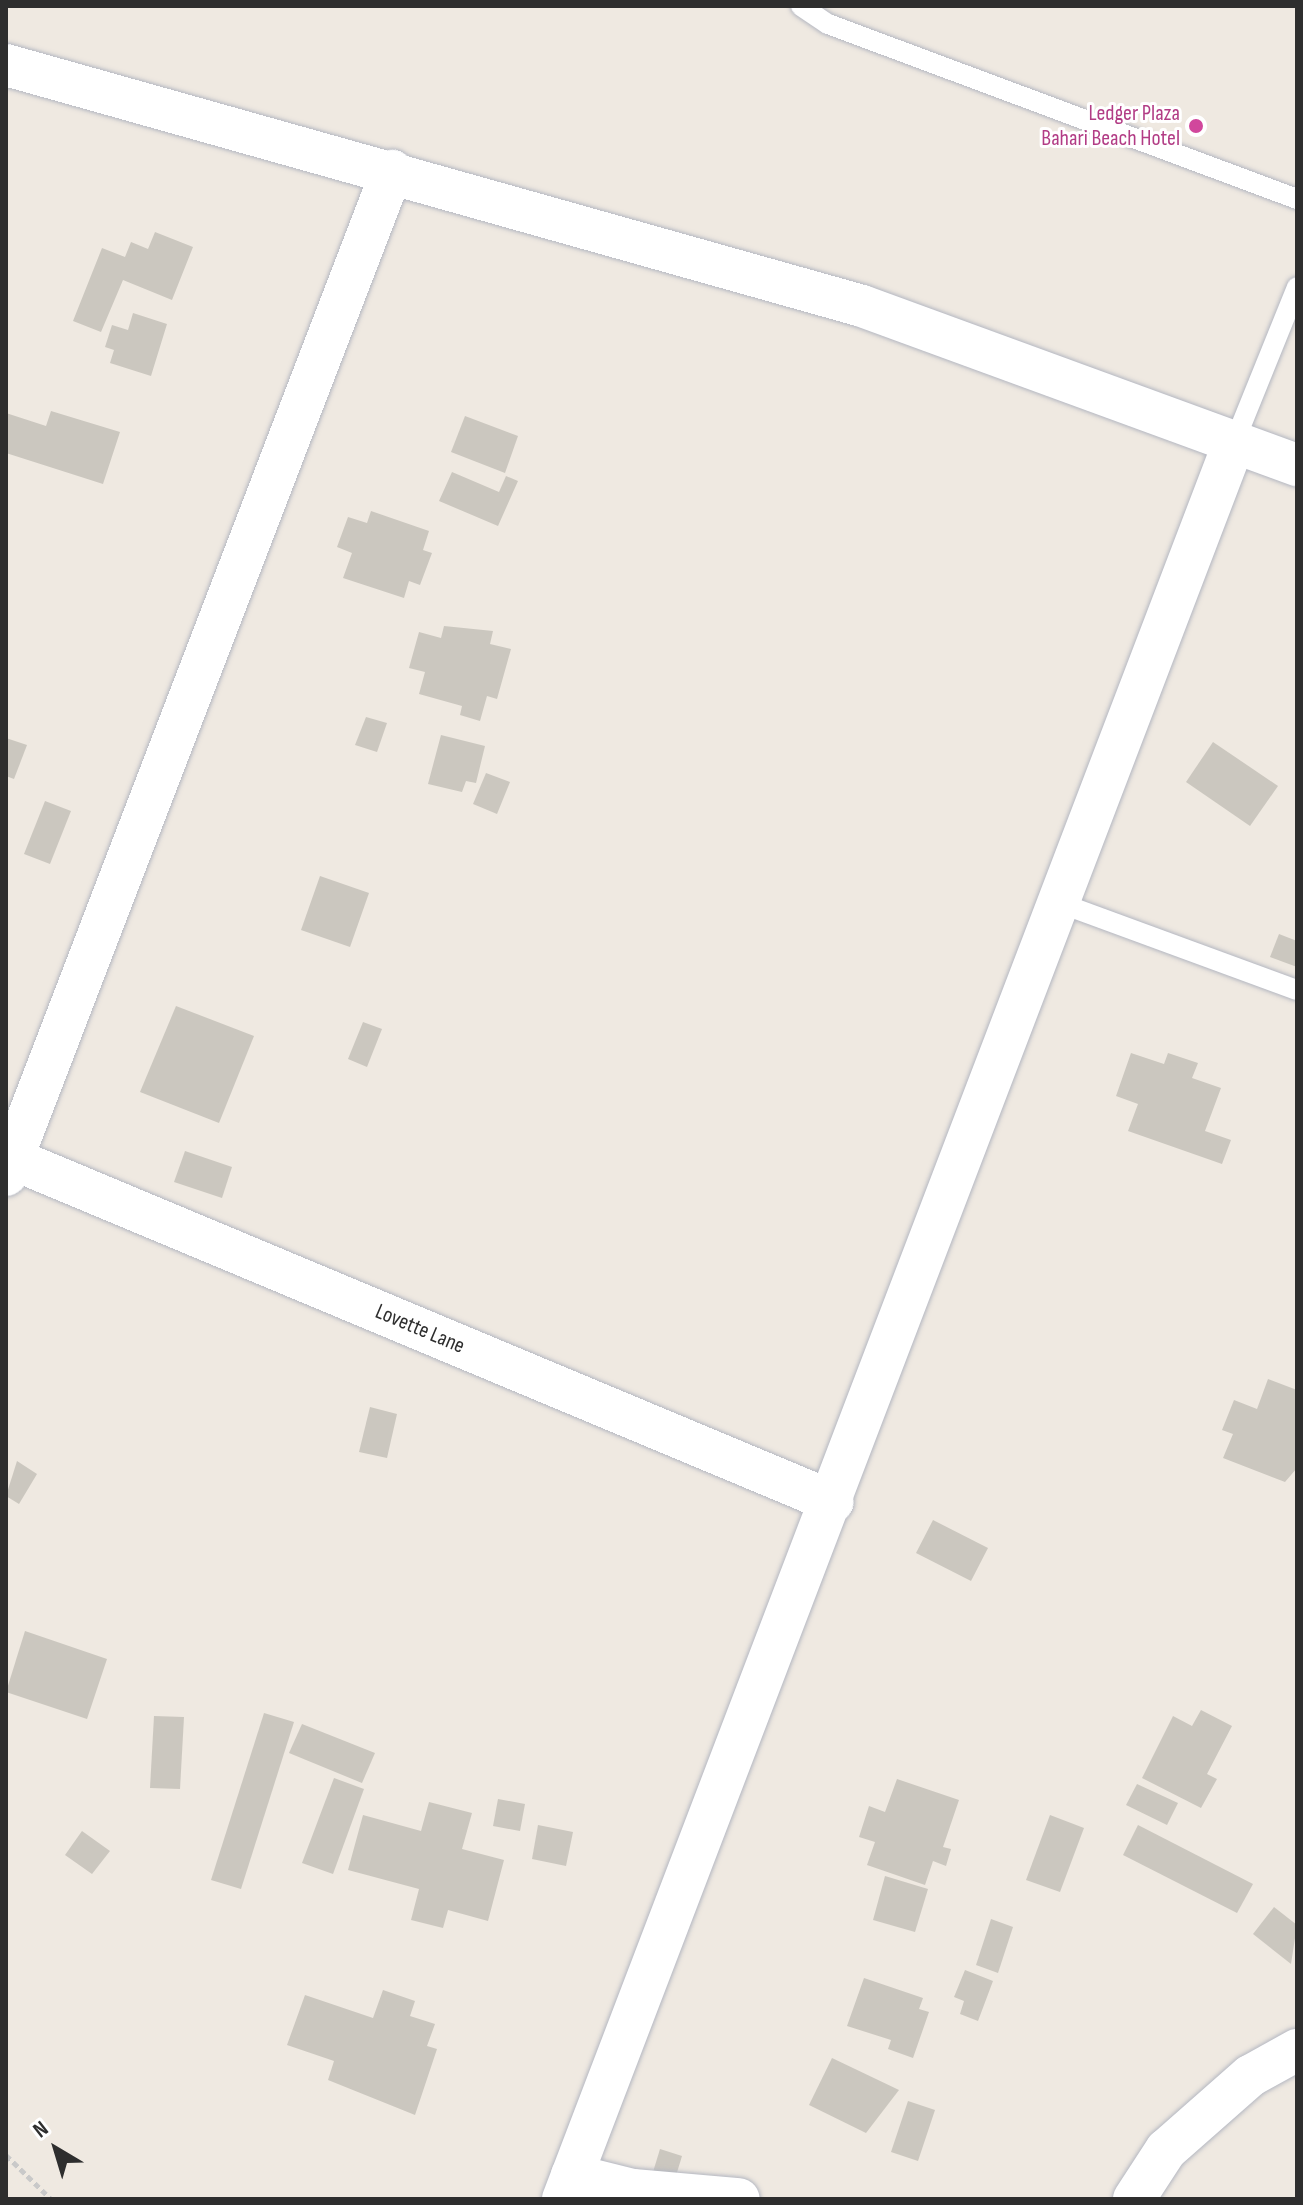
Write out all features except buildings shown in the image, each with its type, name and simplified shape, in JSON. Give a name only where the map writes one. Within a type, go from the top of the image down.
[{"type":"street","points":[[6,65],[392,171],[862,306],[1297,465]]},
{"type":"street","points":[[8,1163],[392,171]]},
{"type":"street","points":[[739,2199],[567,2187],[833,1502],[1234,443]]},
{"type":"street","name":"Lovette Lane","points":[[8,1163],[833,1502]]},
{"type":"street","points":[[1134,2199],[1166,2150],[1250,2076],[1297,2050]]},
{"type":"lane","points":[[801,6],[828,24],[1297,199]]},
{"type":"lane","points":[[1234,443],[1297,287]]},
{"type":"lane","points":[[1060,903],[1297,990]]},
{"type":"path","points":[[6,2155],[51,2199]]},
{"type":"place","name":"Ledger Plaza Bahari Beach Hotel","points":[[1196,126]]}]
